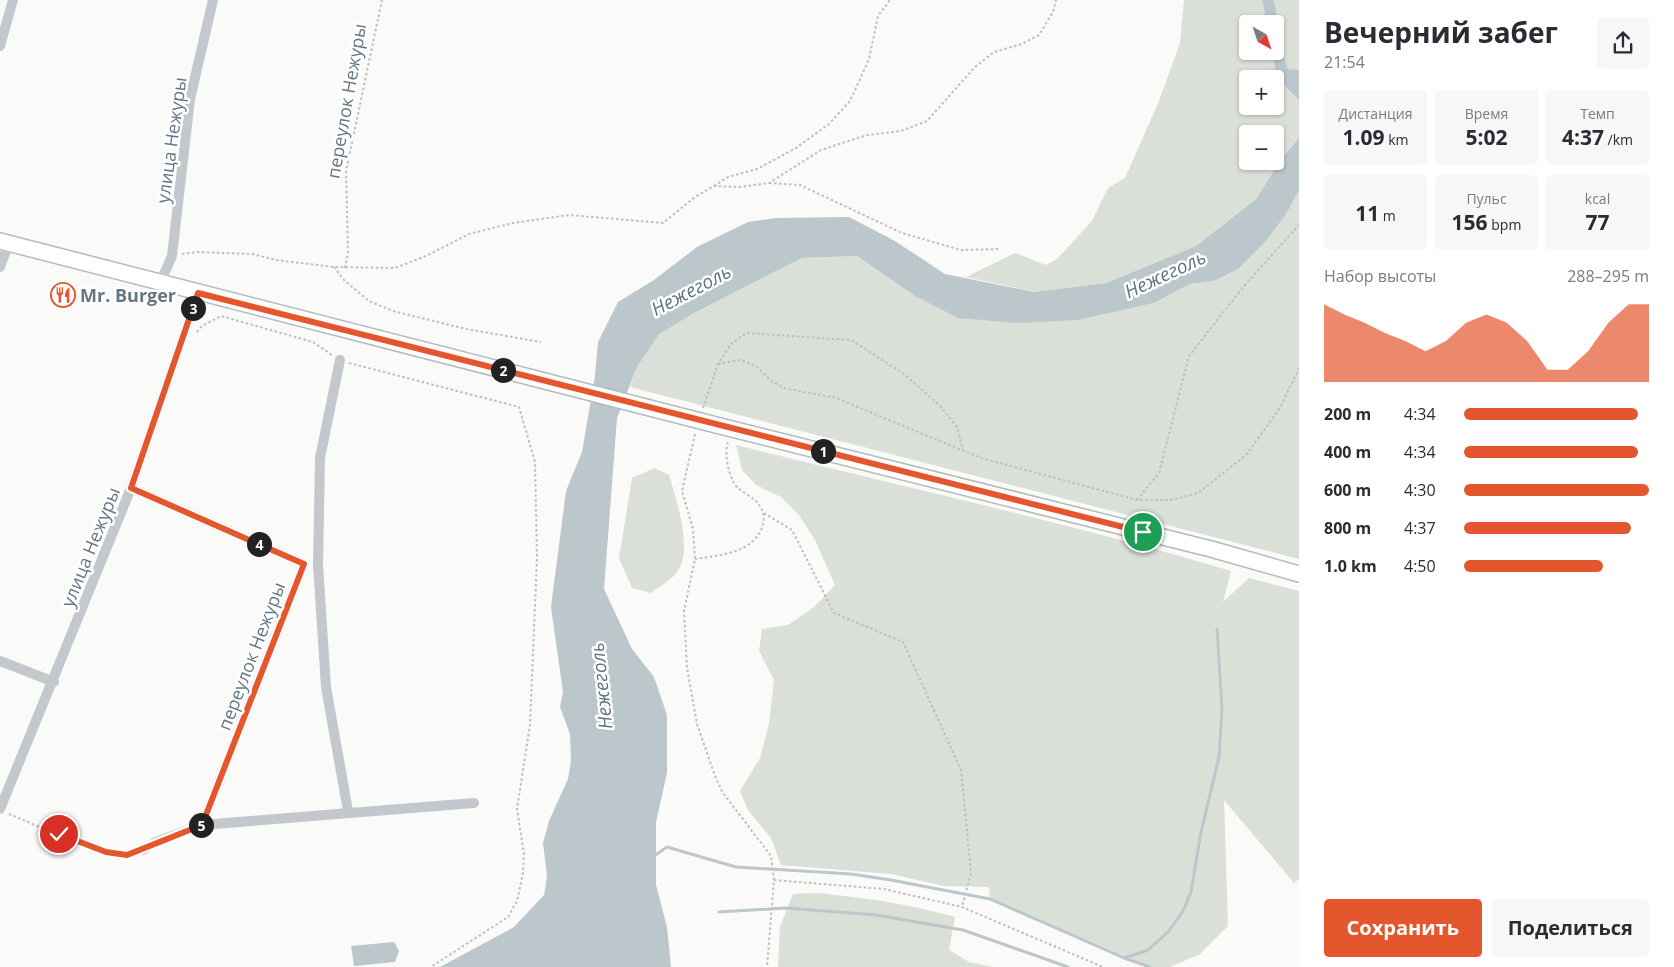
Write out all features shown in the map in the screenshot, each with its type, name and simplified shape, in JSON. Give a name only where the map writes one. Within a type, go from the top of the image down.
[{"type":"main road","points":[[4,242],[716,425],[1211,549],[1299,574]]},
{"type":"street","points":[[0,46],[13,0]]},
{"type":"street","name":"улица Нежуры","points":[[160,283],[172,256],[190,99],[212,0]]},
{"type":"street","points":[[0,267],[4,242]]},
{"type":"street","name":"улица Нежуры","points":[[4,811],[131,488],[198,293]]},
{"type":"street","points":[[340,360],[320,458],[318,564],[326,687],[348,811]]},
{"type":"street","points":[[131,488],[304,564],[318,564]]},
{"type":"street","name":"переулок Нежуры","points":[[202,825],[304,564]]},
{"type":"street","points":[[0,661],[54,682]]},
{"type":"street","points":[[143,850],[156,842],[202,825],[348,811],[474,803]]},
{"type":"path","name":"переулок Нежуры","points":[[345,268],[348,252],[346,171],[382,0]]},
{"type":"path","points":[[172,256],[197,252],[252,254],[276,260],[334,267],[395,268],[442,249],[470,234],[513,223],[569,215],[663,223],[695,197],[728,177],[757,169],[796,148],[830,124],[850,101],[870,59],[878,16],[890,0]]},
{"type":"path","points":[[769,183],[821,150],[867,135],[901,131],[928,121],[975,67],[994,52],[1022,44],[1039,35],[1053,12],[1056,0]]},
{"type":"path","points":[[714,186],[738,187],[769,183],[800,185],[902,233],[961,250],[998,249]]},
{"type":"path","points":[[1138,500],[1159,473],[1189,356],[1244,286],[1299,225]]},
{"type":"path","points":[[334,267],[344,280],[369,301],[393,311],[466,329],[541,342]]},
{"type":"path","points":[[182,339],[192,339],[202,326],[221,316],[313,342],[340,360],[519,407],[535,462],[537,558],[531,716],[517,809],[524,854],[523,873],[517,901],[508,917],[431,967]]},
{"type":"path","points":[[701,414],[718,364],[730,344],[746,333],[851,340],[904,374],[941,406],[957,427],[963,450]]},
{"type":"path","points":[[718,364],[740,360],[756,366],[770,380],[784,388],[836,398],[981,458],[1043,477],[1138,500],[1171,500],[1198,493],[1246,455],[1280,408],[1299,368]]},
{"type":"path","points":[[734,428],[725,450],[734,484],[759,504],[764,513],[792,530],[834,613],[904,642],[961,770],[971,873],[962,907]]},
{"type":"path","points":[[695,432],[682,491],[693,529],[695,559],[684,611],[687,668],[696,724],[723,793],[771,856],[774,880],[767,967]]},
{"type":"path","points":[[695,559],[731,553],[747,546],[758,535],[763,526],[764,513]]},
{"type":"path","points":[[4,811],[106,852],[127,855],[143,850]]},
{"type":"path","points":[[774,880],[884,889],[962,907],[1103,967]]},
{"type":"shaded area","points":[[1184,0],[1262,0],[1265,15],[1239,15],[1239,60],[1274,60],[1276,70],[1239,70],[1239,115],[1284,115],[1284,85],[1299,100],[1299,138],[1284,156],[1284,125],[1239,125],[1239,170],[1274,170],[1256,199],[1196,246],[1106,283],[1035,292],[966,277],[1015,253],[1046,265],[1057,259],[1092,221],[1108,188],[1125,178],[1159,101],[1180,43]]},
{"type":"shaded area","points":[[1274,0],[1299,0],[1299,70],[1288,69],[1284,57],[1284,15],[1276,15]]},
{"type":"shaded area","points":[[1299,190],[1299,559],[630,387],[637,367],[659,333],[802,258],[857,256],[915,296],[958,318],[1119,310],[1154,303],[1190,284],[1213,281],[1288,211]]},
{"type":"shaded area","points":[[736,445],[1046,521],[1231,571],[1223,602],[1249,578],[1299,591],[1299,879],[1294,883],[1224,800],[1228,926],[1200,954],[1170,967],[1150,967],[1124,958],[990,899],[989,887],[944,886],[891,874],[781,865],[771,838],[748,810],[740,791],[760,758],[769,724],[774,680],[759,651],[762,629],[788,625],[814,607],[835,585],[816,542],[799,515],[781,497],[756,485],[742,470]]},
{"type":"shaded area","points":[[655,468],[669,475],[681,521],[684,546],[683,557],[678,571],[651,593],[632,588],[619,558],[632,478]]},
{"type":"shaded area","points":[[818,893],[887,902],[955,917],[949,950],[969,962],[993,967],[778,967],[780,927],[793,894]]},
{"type":"water","points":[[1262,0],[1274,0],[1276,15],[1265,15]]},
{"type":"water","points":[[1284,57],[1288,69],[1299,70],[1299,100],[1284,85],[1284,70],[1276,70],[1274,60],[1284,60]]},
{"type":"water","name":"Нежеголь","points":[[1299,138],[1299,190],[1288,211],[1266,241],[1238,269],[1213,281],[1190,284],[1154,303],[1077,320],[1018,323],[958,318],[915,296],[857,256],[802,258],[694,313],[659,334],[637,367],[617,418],[604,589],[632,649],[654,677],[667,715],[667,773],[656,822],[656,885],[667,927],[671,967],[440,967],[514,927],[544,895],[547,876],[543,843],[549,821],[568,779],[571,761],[570,734],[560,707],[563,692],[551,607],[566,491],[582,452],[595,376],[598,342],[618,302],[654,280],[697,247],[748,222],[776,218],[849,217],[895,241],[945,274],[1034,292],[1106,283],[1196,246],[1256,199],[1274,170],[1284,170],[1284,156]]},
{"type":"water","points":[[394,942],[399,951],[395,962],[354,966],[351,946]]},
{"type":"waterway","points":[[1124,958],[1148,950],[1169,931],[1183,911],[1191,892],[1201,832],[1219,757],[1222,708],[1217,629]]},
{"type":"waterway","points":[[654,856],[667,847],[736,867],[851,874],[990,899],[1124,958],[1150,967]]},
{"type":"waterway","points":[[719,912],[786,908],[876,915],[963,930],[1068,967]]},
{"type":"place","name":"Mr. Burger","points":[[63,295]]},
{"type":"route","points":[[59,834],[106,852],[127,855],[202,825],[304,564],[131,488],[198,293],[1143,532]]}]
